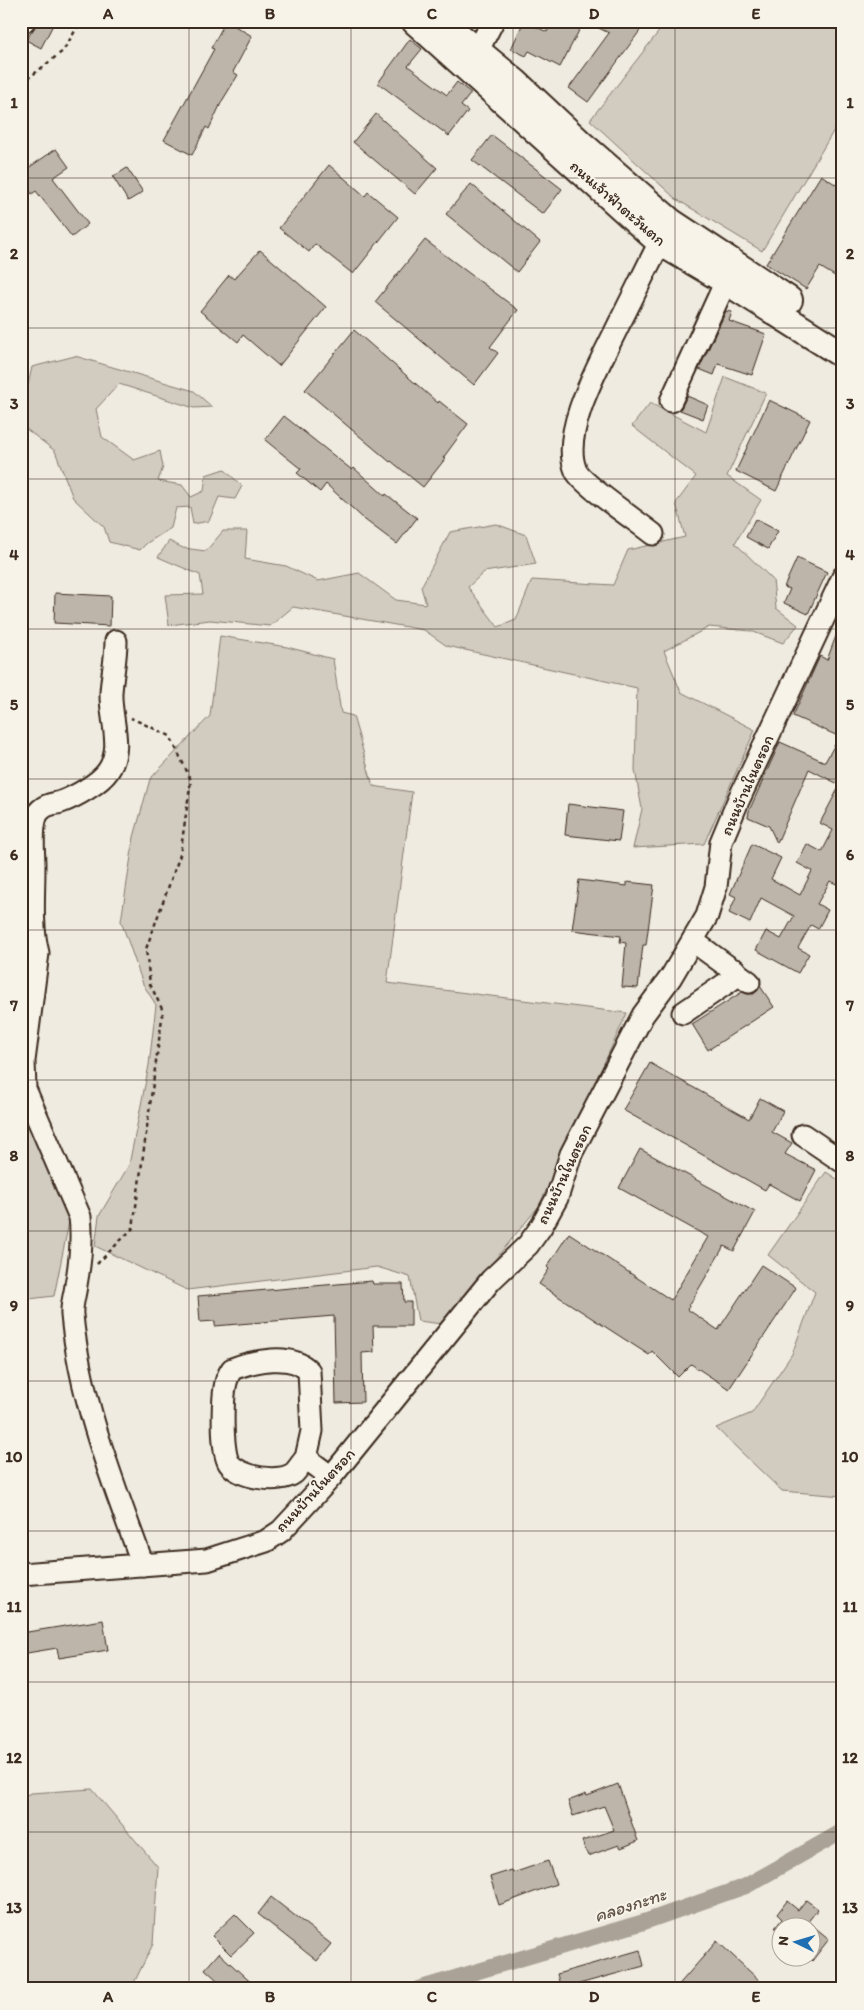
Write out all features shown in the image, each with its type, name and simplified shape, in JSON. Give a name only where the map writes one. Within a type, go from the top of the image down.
[{"type":"main road","name":"ถนนเจ้าฟ้าตะวันตก","points":[[415,21],[660,242],[843,355]]},
{"type":"main road","name":"ถนนเจ้าฟ้าตะวันตก","points":[[441,21],[515,82],[573,137],[671,222],[843,335]]},
{"type":"street","points":[[477,52],[493,21]]},
{"type":"street","points":[[653,534],[594,489],[577,472],[572,454],[574,430],[586,392],[660,242]]},
{"type":"street","points":[[670,401],[726,281]]},
{"type":"street","name":"ถนนบ้านในตรอก","points":[[21,1574],[206,1560],[266,1541],[281,1531],[331,1477],[491,1280],[528,1245],[557,1198],[572,1154],[643,1015],[672,977],[708,916],[716,887],[721,842],[738,801],[843,577]]},
{"type":"street","points":[[116,641],[111,709],[116,749],[108,771],[89,788],[62,802],[47,806],[36,816],[34,833],[34,908],[35,940],[38,953],[23,1076],[25,1089],[80,1217],[82,1234],[72,1310],[81,1367],[102,1450],[143,1565]]},
{"type":"street","points":[[683,1013],[731,980],[742,976],[693,941]]},
{"type":"street","points":[[803,1135],[843,1162]]},
{"type":"street","points":[[278,1360],[302,1363],[309,1371],[312,1431],[306,1458],[293,1474],[278,1478],[247,1476],[228,1462],[225,1449],[223,1418],[226,1380],[232,1369],[251,1362],[278,1360]]},
{"type":"street","points":[[306,1458],[331,1477]]},
{"type":"path","points":[[21,84],[63,51],[81,21]]},
{"type":"path","points":[[76,1285],[133,1228],[163,1011],[150,984],[146,949],[180,856],[191,780],[170,736],[111,709]]},
{"type":"shaded area","points":[[667,21],[843,21],[843,115],[762,251],[676,199],[590,120]]},
{"type":"shaded area","points":[[75,356],[194,391],[212,407],[194,408],[119,384],[96,409],[102,437],[134,460],[160,451],[163,467],[158,481],[182,485],[191,497],[204,491],[206,475],[224,469],[242,486],[235,499],[219,497],[209,521],[193,524],[190,507],[176,508],[171,528],[147,543],[140,550],[109,542],[104,527],[73,498],[55,451],[21,425],[21,416],[32,367]]},
{"type":"shaded area","points":[[725,377],[766,393],[727,476],[761,500],[735,543],[773,580],[776,608],[798,625],[783,643],[751,631],[709,627],[664,651],[681,692],[755,730],[704,844],[633,848],[642,809],[635,770],[637,688],[447,646],[424,630],[293,607],[270,626],[210,620],[169,625],[165,595],[203,594],[200,575],[158,557],[169,541],[183,548],[206,551],[223,531],[247,531],[245,559],[286,566],[318,581],[359,573],[396,600],[426,604],[421,587],[450,532],[496,524],[526,535],[536,564],[484,572],[468,587],[498,627],[516,620],[532,580],[613,585],[628,550],[685,537],[676,503],[696,476],[632,426],[650,403],[706,432]]},
{"type":"shaded area","points":[[220,636],[287,647],[333,659],[341,713],[353,716],[373,786],[412,792],[387,983],[627,1013],[539,1206],[442,1324],[418,1321],[410,1277],[377,1267],[187,1290],[95,1246],[99,1216],[129,1165],[149,1065],[156,1005],[143,984],[121,921],[134,837],[150,779],[210,716]]},
{"type":"shaded area","points":[[21,1099],[70,1217],[54,1296],[21,1300]]},
{"type":"shaded area","points":[[826,1172],[843,1183],[843,1496],[782,1491],[716,1428],[752,1413],[792,1354],[815,1292],[768,1255]]},
{"type":"shaded area","points":[[92,1789],[158,1867],[153,1944],[131,1989],[21,1989],[21,1797],[31,1793]]},
{"type":"building","points":[[36,21],[55,21],[41,48],[26,40],[35,27]]},
{"type":"building","points":[[226,21],[252,36],[233,72],[238,75],[222,101],[209,129],[206,127],[192,155],[164,140],[214,49],[211,48]]},
{"type":"building","points":[[524,21],[547,32],[552,21],[584,21],[560,67],[529,51],[526,56],[511,49]]},
{"type":"building","points":[[584,21],[647,21],[588,102],[569,88],[609,33]]},
{"type":"building","points":[[410,39],[422,49],[408,66],[447,95],[457,82],[471,93],[461,106],[468,111],[449,136],[378,83]]},
{"type":"building","points":[[376,114],[437,168],[415,194],[353,142]]},
{"type":"building","points":[[492,135],[562,189],[543,214],[472,160]]},
{"type":"building","points":[[56,149],[69,167],[53,178],[88,224],[72,237],[36,191],[32,194],[21,178],[21,173]]},
{"type":"building","points":[[329,165],[365,196],[368,192],[398,217],[353,274],[315,244],[309,252],[279,228]]},
{"type":"building","points":[[127,168],[143,192],[128,201],[113,177]]},
{"type":"building","points":[[821,175],[843,189],[843,281],[820,267],[806,289],[766,264]]},
{"type":"building","points":[[471,184],[540,242],[517,272],[446,214]]},
{"type":"building","points":[[425,240],[518,310],[490,347],[498,353],[474,385],[375,302]]},
{"type":"building","points":[[260,250],[326,307],[279,366],[243,335],[238,342],[200,311],[229,275],[234,279]]},
{"type":"building","points":[[726,311],[732,312],[729,321],[766,334],[752,375],[718,364],[714,375],[699,369]]},
{"type":"building","points":[[354,330],[438,403],[439,401],[468,424],[443,458],[445,459],[423,487],[390,462],[305,390]]},
{"type":"building","points":[[687,396],[708,405],[703,419],[680,410]]},
{"type":"building","points":[[769,400],[810,420],[776,491],[736,471]]},
{"type":"building","points":[[284,416],[352,470],[354,468],[385,496],[386,494],[417,518],[397,544],[365,520],[326,484],[320,492],[297,473],[301,469],[265,440]]},
{"type":"building","points":[[755,519],[778,531],[768,549],[746,537]]},
{"type":"building","points":[[797,558],[827,572],[808,614],[784,603],[790,589],[784,587]]},
{"type":"building","points":[[55,593],[111,596],[110,626],[54,623]]},
{"type":"building","points":[[842,620],[843,724],[838,736],[793,716],[820,656],[827,660]]},
{"type":"building","points":[[843,730],[843,887],[830,881],[817,904],[828,910],[818,929],[811,925],[798,948],[809,954],[798,973],[756,950],[766,931],[781,939],[794,916],[761,898],[750,923],[729,913],[736,897],[730,894],[752,844],[781,858],[771,879],[800,895],[812,871],[797,863],[807,844],[822,852],[833,830],[820,823],[840,785],[809,769],[777,843],[769,826],[748,817],[749,811],[780,742],[825,762]]},
{"type":"building","points":[[568,804],[623,811],[619,841],[565,835]]},
{"type":"building","points":[[579,880],[627,886],[627,882],[654,885],[646,945],[643,945],[638,988],[622,987],[626,943],[620,942],[621,936],[572,930]]},
{"type":"building","points":[[760,986],[774,1007],[708,1050],[692,1024],[742,992],[754,994]]},
{"type":"building","points":[[650,1063],[749,1119],[760,1098],[783,1111],[772,1132],[792,1143],[785,1154],[816,1170],[800,1201],[769,1184],[765,1190],[623,1110]]},
{"type":"building","points":[[640,1149],[755,1212],[734,1251],[724,1246],[687,1309],[718,1330],[761,1265],[796,1288],[729,1389],[691,1364],[678,1377],[652,1351],[649,1355],[539,1284],[549,1269],[547,1267],[569,1233],[671,1300],[708,1237],[619,1188]]},
{"type":"building","points":[[372,1281],[373,1284],[403,1284],[404,1302],[411,1302],[411,1326],[373,1326],[374,1352],[362,1353],[363,1402],[336,1403],[334,1316],[215,1326],[215,1321],[200,1322],[198,1296]]},
{"type":"building","points":[[103,1620],[108,1650],[59,1658],[57,1648],[21,1654],[21,1633]]},
{"type":"building","points":[[618,1784],[638,1841],[621,1848],[619,1845],[588,1856],[582,1841],[614,1830],[604,1806],[573,1816],[568,1801]]},
{"type":"building","points":[[548,1861],[556,1884],[499,1905],[490,1877],[512,1870],[513,1873]]},
{"type":"building","points":[[271,1897],[331,1944],[317,1961],[258,1914]]},
{"type":"building","points":[[806,1900],[818,1909],[811,1918],[781,1918],[777,1914],[787,1901],[798,1910]]},
{"type":"building","points":[[235,1914],[254,1933],[231,1955],[212,1936]]},
{"type":"building","points":[[822,1933],[829,1939],[822,1948]]},
{"type":"building","points":[[717,1941],[760,1981],[753,1989],[675,1989]]},
{"type":"building","points":[[640,1950],[644,1966],[561,1989],[557,1974]]},
{"type":"building","points":[[219,1953],[258,1989],[227,1989],[205,1969]]},
{"type":"waterway","name":"คลองกะทะ","points":[[418,1989],[644,1922],[746,1886],[843,1831]]}]
